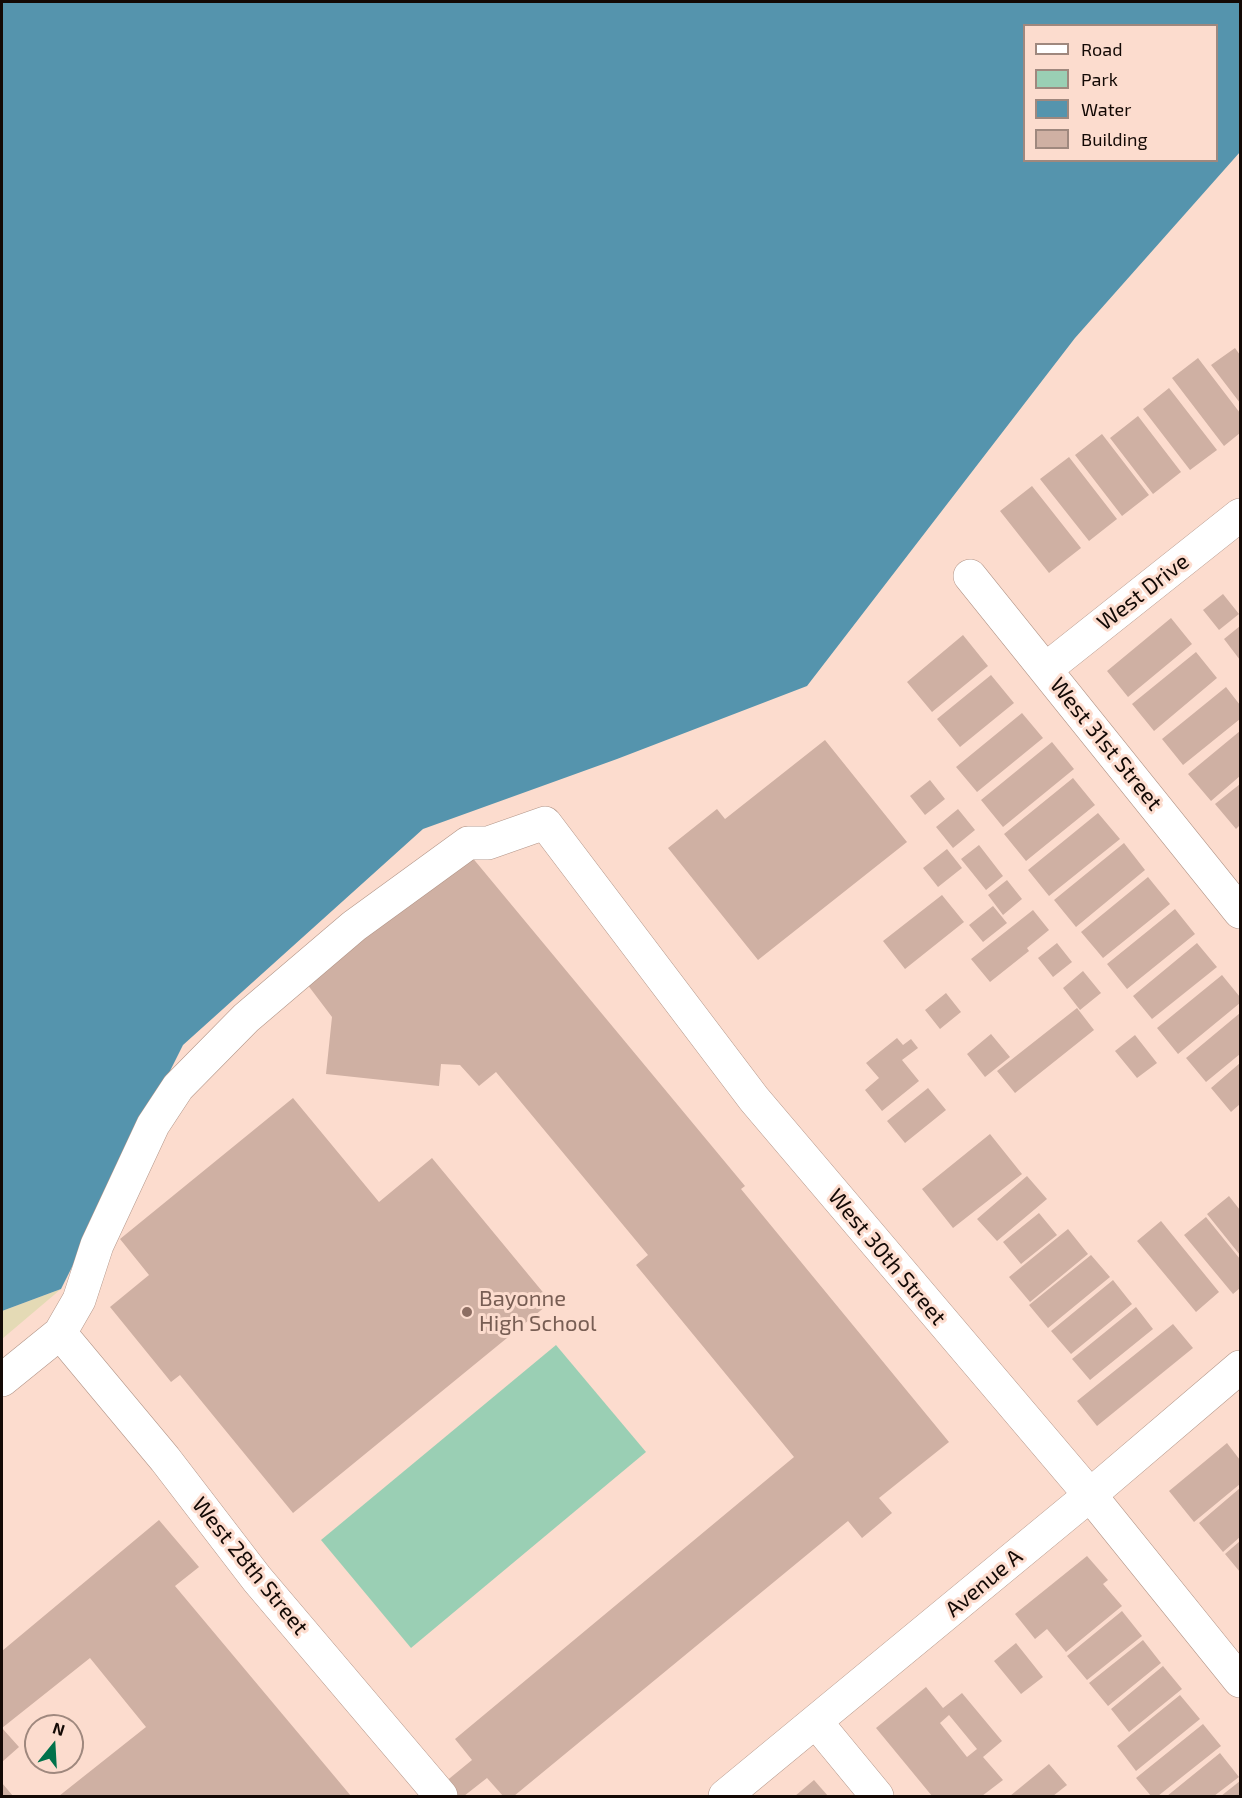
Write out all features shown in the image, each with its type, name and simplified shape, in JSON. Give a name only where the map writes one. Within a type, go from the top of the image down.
[{"type":"street","name":"West Drive","points":[[1046,669],[1240,515]]},
{"type":"street","name":"West 31st Street","points":[[970,576],[1240,912]]},
{"type":"street","name":"West 30th Street","points":[[60,1334],[79,1300],[97,1245],[153,1125],[178,1087],[217,1046],[354,926],[468,843],[488,843],[545,823],[754,1099],[1090,1495],[1240,1681]]},
{"type":"street","points":[[2,1380],[60,1334]]},
{"type":"street","name":"West 28th Street","points":[[60,1334],[165,1459],[257,1579],[441,1797]]},
{"type":"street","name":"Avenue A","points":[[725,1797],[1090,1495],[1240,1367]]},
{"type":"street","points":[[816,1722],[877,1797]]},
{"type":"green space","points":[[556,1345],[646,1452],[411,1648],[321,1540]]},
{"type":"sand","points":[[61,1289],[2,1339],[2,1311]]},
{"type":"water","points":[[2,2],[1240,2],[1240,152],[1075,338],[807,686],[617,759],[423,829],[183,1045],[61,1289],[2,1311]]},
{"type":"building","points":[[1235,348],[1240,355],[1240,403],[1211,365]]},
{"type":"building","points":[[1198,358],[1240,413],[1240,433],[1224,446],[1172,378]]},
{"type":"building","points":[[1169,388],[1217,450],[1190,470],[1143,409]]},
{"type":"building","points":[[1138,416],[1181,472],[1153,494],[1110,438]]},
{"type":"building","points":[[1102,434],[1149,495],[1122,516],[1075,455]]},
{"type":"building","points":[[1069,457],[1117,519],[1089,541],[1040,479]]},
{"type":"building","points":[[1032,486],[1081,548],[1049,573],[1000,511]]},
{"type":"building","points":[[1223,594],[1239,614],[1219,630],[1203,610]]},
{"type":"building","points":[[1171,618],[1192,644],[1128,697],[1107,671]]},
{"type":"building","points":[[1240,626],[1240,660],[1224,639]]},
{"type":"building","points":[[963,635],[988,666],[932,712],[907,682]]},
{"type":"building","points":[[1196,652],[1217,678],[1154,731],[1132,704]]},
{"type":"building","points":[[991,675],[1014,703],[960,747],[937,719]]},
{"type":"building","points":[[1226,687],[1240,705],[1240,719],[1183,765],[1162,739]]},
{"type":"building","points":[[1022,713],[1043,738],[977,792],[956,767]]},
{"type":"building","points":[[1240,731],[1240,776],[1211,801],[1188,774]]},
{"type":"building","points":[[825,740],[907,842],[758,960],[668,848],[717,809],[725,819]]},
{"type":"building","points":[[1052,742],[1074,769],[1003,827],[981,800]]},
{"type":"building","points":[[1073,778],[1095,805],[1026,861],[1004,834]]},
{"type":"building","points":[[930,780],[945,799],[925,815],[910,796]]},
{"type":"building","points":[[1240,784],[1240,825],[1236,829],[1215,804]]},
{"type":"building","points":[[958,809],[975,830],[953,848],[936,827]]},
{"type":"building","points":[[1098,813],[1120,839],[1049,896],[1028,870]]},
{"type":"building","points":[[1124,843],[1145,870],[1076,927],[1054,900]]},
{"type":"building","points":[[979,845],[1003,876],[986,890],[961,859]]},
{"type":"building","points":[[947,849],[962,868],[938,887],[923,868]]},
{"type":"building","points":[[471,856],[745,1186],[741,1189],[949,1442],[879,1498],[892,1513],[862,1538],[848,1521],[514,1796],[503,1796],[487,1778],[464,1796],[428,1796],[472,1760],[455,1739],[794,1457],[636,1265],[648,1255],[496,1072],[479,1086],[460,1065],[441,1064],[439,1086],[326,1074],[332,1017],[307,984],[434,879]]},
{"type":"building","points":[[1148,877],[1170,904],[1103,958],[1081,932]]},
{"type":"building","points":[[1007,880],[1022,899],[1003,915],[988,895]]},
{"type":"building","points":[[942,895],[964,922],[905,969],[883,941]]},
{"type":"building","points":[[993,906],[1007,923],[983,942],[969,925]]},
{"type":"building","points":[[1175,909],[1195,934],[1127,989],[1107,964]]},
{"type":"building","points":[[1033,910],[1049,930],[1027,948],[1029,951],[990,982],[971,959]]},
{"type":"building","points":[[1057,943],[1072,962],[1053,977],[1038,958]]},
{"type":"building","points":[[1197,943],[1217,967],[1152,1019],[1133,996]]},
{"type":"building","points":[[1083,971],[1101,993],[1080,1010],[1063,988]]},
{"type":"building","points":[[1222,975],[1240,997],[1240,1003],[1178,1054],[1157,1028]]},
{"type":"building","points":[[946,993],[961,1012],[940,1029],[925,1010]]},
{"type":"building","points":[[1077,1008],[1094,1030],[1015,1093],[997,1071]]},
{"type":"building","points":[[1240,1013],[1240,1054],[1206,1082],[1186,1058]]},
{"type":"building","points":[[991,1034],[1010,1057],[985,1077],[967,1054]]},
{"type":"building","points":[[1135,1035],[1157,1063],[1137,1078],[1115,1051]]},
{"type":"building","points":[[897,1038],[903,1045],[911,1039],[918,1048],[902,1060],[919,1081],[882,1111],[865,1090],[879,1078],[866,1063]]},
{"type":"building","points":[[1240,1063],[1240,1104],[1231,1112],[1211,1088]]},
{"type":"building","points":[[928,1088],[946,1110],[905,1143],[887,1121]]},
{"type":"building","points":[[293,1098],[379,1202],[432,1158],[551,1302],[293,1513],[180,1375],[171,1382],[110,1307],[149,1275],[120,1239]]},
{"type":"building","points":[[990,1134],[1022,1174],[953,1228],[922,1189]]},
{"type":"building","points":[[1027,1176],[1047,1199],[997,1241],[977,1219]]},
{"type":"building","points":[[1229,1196],[1240,1210],[1240,1255],[1207,1214]]},
{"type":"building","points":[[1039,1213],[1057,1235],[1021,1264],[1003,1242]]},
{"type":"building","points":[[1206,1217],[1240,1259],[1240,1288],[1233,1294],[1184,1235]]},
{"type":"building","points":[[1161,1221],[1219,1292],[1196,1312],[1137,1241]]},
{"type":"building","points":[[1068,1229],[1088,1254],[1030,1302],[1009,1277]]},
{"type":"building","points":[[1091,1255],[1110,1277],[1048,1328],[1029,1305]]},
{"type":"building","points":[[1113,1280],[1132,1304],[1071,1354],[1051,1331]]},
{"type":"building","points":[[1136,1307],[1153,1329],[1090,1380],[1072,1359]]},
{"type":"building","points":[[1173,1324],[1193,1348],[1097,1426],[1077,1401]]},
{"type":"building","points":[[1227,1443],[1240,1460],[1240,1484],[1194,1522],[1169,1491]]},
{"type":"building","points":[[1240,1488],[1240,1537],[1223,1552],[1199,1523]]},
{"type":"building","points":[[159,1520],[199,1567],[175,1586],[351,1796],[59,1796],[146,1727],[90,1658],[2,1728],[2,1651]]},
{"type":"building","points":[[1240,1541],[1240,1572],[1225,1554]]},
{"type":"building","points":[[1087,1556],[1108,1580],[1103,1584],[1122,1606],[1066,1652],[1047,1629],[1035,1639],[1015,1614]]},
{"type":"building","points":[[1122,1611],[1142,1636],[1087,1680],[1067,1656]]},
{"type":"building","points":[[1143,1640],[1161,1663],[1108,1706],[1089,1683]]},
{"type":"building","points":[[1016,1643],[1043,1677],[1021,1694],[994,1661]]},
{"type":"building","points":[[1163,1666],[1182,1689],[1129,1732],[1111,1709]]},
{"type":"building","points":[[926,1687],[943,1708],[962,1693],[1002,1741],[983,1757],[1003,1780],[982,1796],[932,1796],[876,1728]],"holes":[[[949,1715],[977,1749],[967,1757],[940,1723]]]},
{"type":"building","points":[[1180,1695],[1200,1719],[1136,1771],[1117,1746]]},
{"type":"building","points":[[1203,1724],[1221,1746],[1158,1796],[1151,1796],[1136,1778]]},
{"type":"building","points":[[2,1728],[19,1747],[2,1762]]},
{"type":"building","points":[[1220,1753],[1239,1777],[1214,1796],[1167,1796]]},
{"type":"building","points":[[1049,1764],[1067,1785],[1053,1796],[1010,1796]]},
{"type":"building","points":[[814,1780],[828,1796],[795,1796]]},
{"type":"building","points":[[1240,1781],[1240,1796],[1221,1796]]},
{"type":"building","points":[[2,1783],[13,1796],[2,1796]]},
{"type":"place","name":"Bayonne High School","points":[[467,1312]]}]
